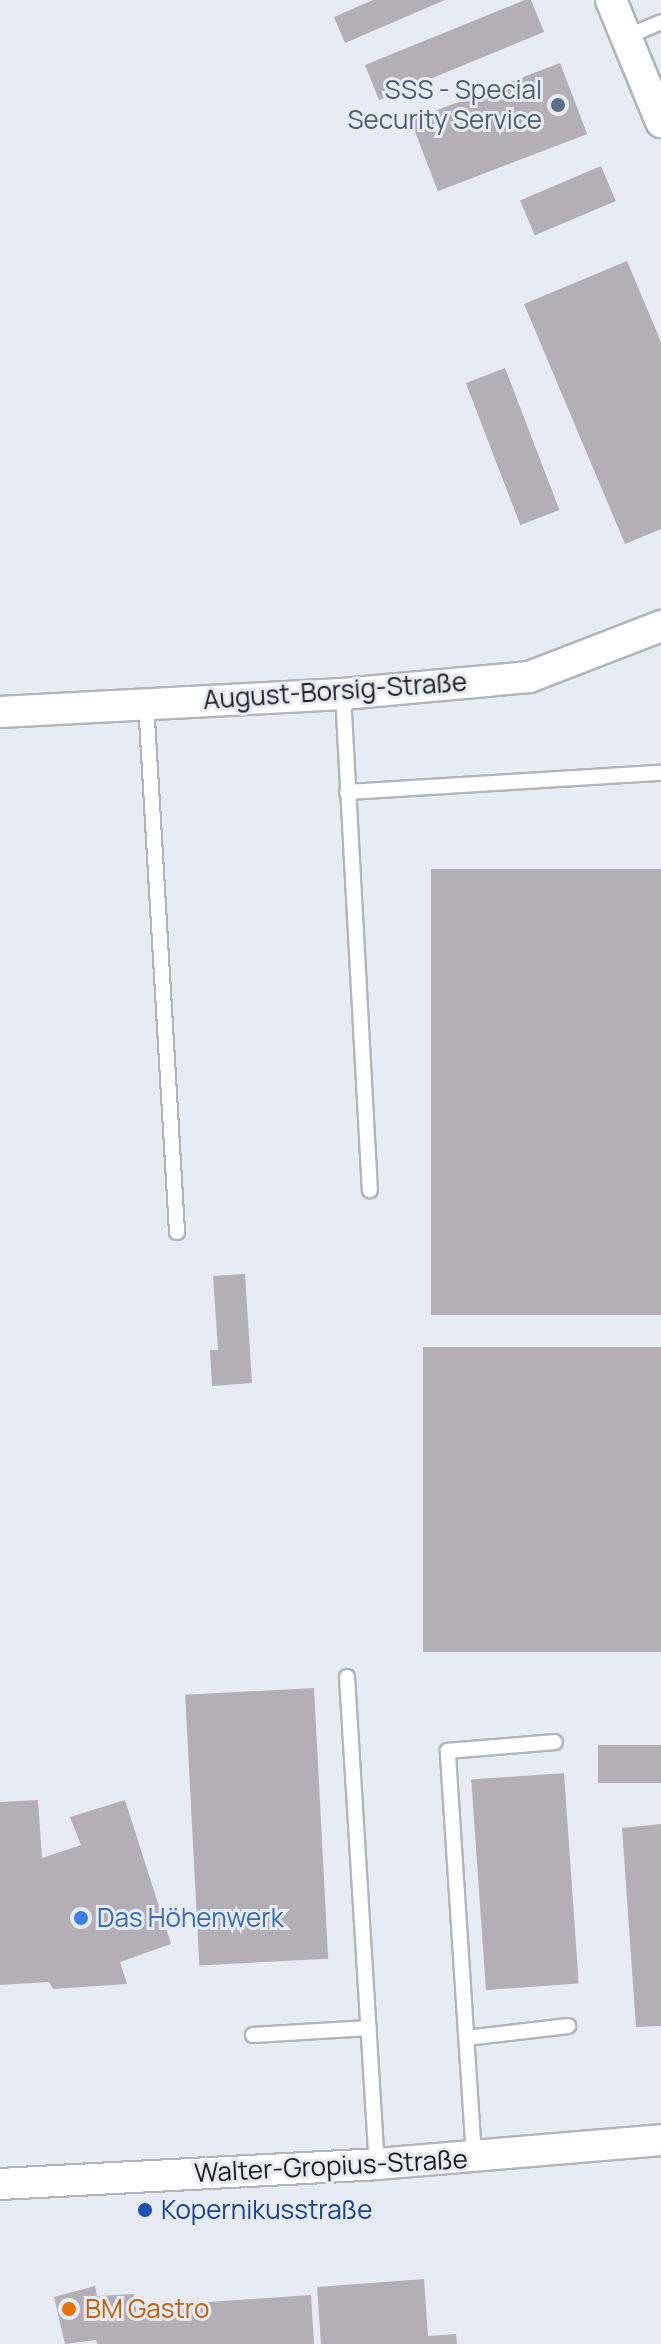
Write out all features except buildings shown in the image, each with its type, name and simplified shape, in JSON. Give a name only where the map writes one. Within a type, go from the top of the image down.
[{"type":"street","points":[[611,0],[661,122]]},
{"type":"street","name":"August-Borsig-Straße","points":[[0,712],[343,694],[529,677],[661,626]]},
{"type":"street","name":"Walter-Gropius-Straße","points":[[0,2184],[377,2164],[661,2140]]},
{"type":"lane","points":[[626,37],[661,22]]},
{"type":"lane","points":[[343,694],[370,1190]]},
{"type":"lane","points":[[146,702],[177,1232]]},
{"type":"lane","points":[[347,792],[661,773]]},
{"type":"lane","points":[[347,1677],[377,2164]]},
{"type":"lane","points":[[474,2157],[448,1751],[555,1742]]},
{"type":"lane","points":[[466,2038],[568,2026]]},
{"type":"lane","points":[[253,2035],[369,2028]]},
{"type":"place","name":"SSS - Special Security Service","points":[[558,105]]},
{"type":"place","name":"Das Höhenwerk","points":[[81,1918]]},
{"type":"place","name":"Kopernikusstraße","points":[[145,2210]]},
{"type":"place","name":"BM Gastro","points":[[69,2309]]}]
